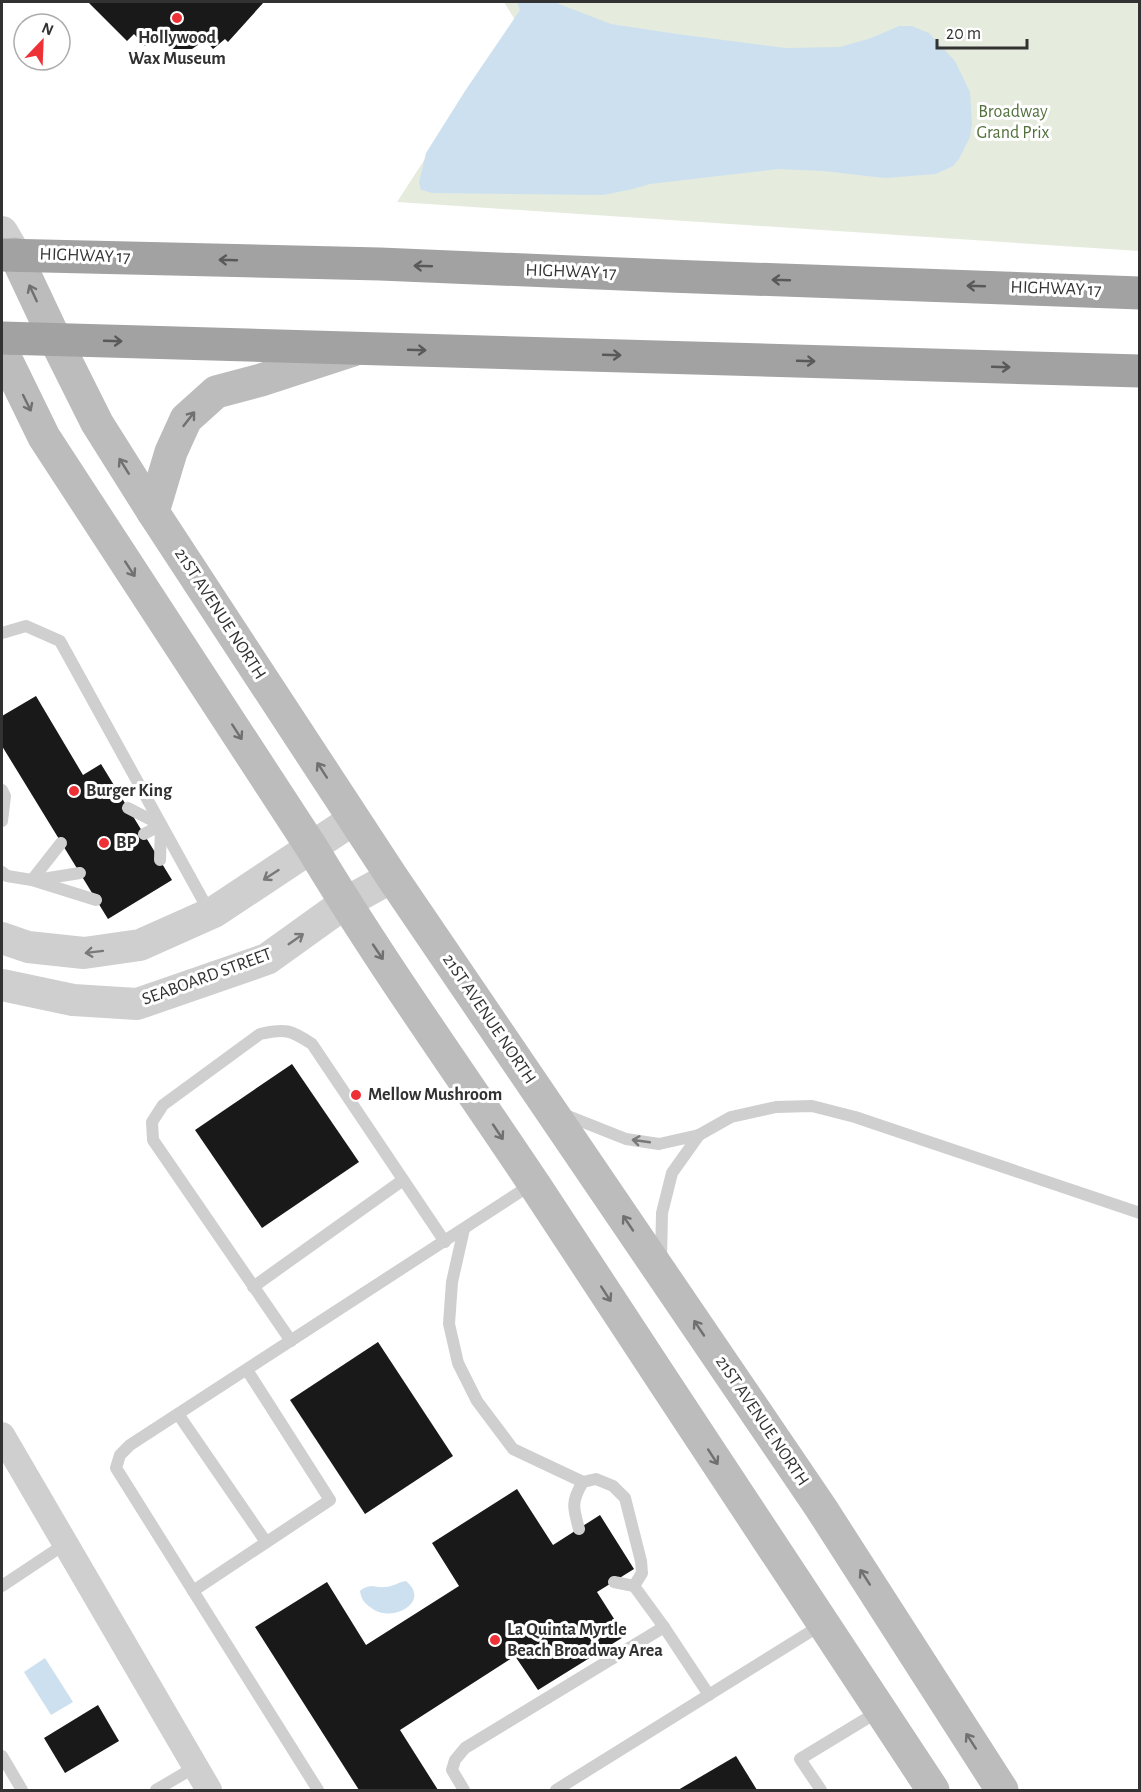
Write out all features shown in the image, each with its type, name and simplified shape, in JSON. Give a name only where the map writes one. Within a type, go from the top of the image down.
[{"type":"highway","name":"HIGHWAY 17","points":[[6,247],[669,276],[1140,293]]},
{"type":"highway","points":[[2,338],[1140,371]]},
{"type":"main road","name":"21ST AVENUE NORTH","points":[[6,247],[97,423],[153,512],[392,877],[820,1508],[1002,1791]]},
{"type":"main road","points":[[153,512],[171,452],[186,419],[216,392],[261,380],[358,348]]},
{"type":"main road","points":[[2,351],[44,437],[312,848],[345,903],[533,1183],[933,1791]]},
{"type":"street","points":[[2,938],[28,947],[84,953],[140,945],[210,914],[354,819]]},
{"type":"street","name":"SEABOARD STREET","points":[[2,985],[73,1000],[137,1004],[267,959],[345,903],[392,877]]},
{"type":"street","points":[[2,1435],[209,1791]]},
{"type":"lane","points":[[2,633],[26,626],[60,641],[210,914]]},
{"type":"lane","points":[[2,790],[5,796],[2,822]]},
{"type":"lane","points":[[128,808],[161,825]]},
{"type":"lane","points":[[144,834],[161,825]]},
{"type":"lane","points":[[160,860],[161,825]]},
{"type":"lane","points":[[32,880],[61,843]]},
{"type":"lane","points":[[2,872],[7,876],[32,880],[96,900]]},
{"type":"lane","points":[[32,880],[80,873]]},
{"type":"lane","points":[[291,1341],[153,1140],[152,1122],[163,1105],[260,1034],[278,1029],[293,1031],[312,1044],[445,1242]]},
{"type":"lane","points":[[550,1109],[626,1139],[659,1144],[699,1135],[731,1117],[777,1107],[812,1106],[855,1117],[1140,1213]]},
{"type":"lane","points":[[661,1271],[662,1213],[672,1173],[699,1135]]},
{"type":"lane","points":[[253,1287],[403,1180]]},
{"type":"lane","points":[[318,1791],[116,1468],[120,1455],[130,1445],[533,1183]]},
{"type":"lane","points":[[464,1229],[452,1282],[449,1324],[458,1363],[477,1401],[513,1449],[583,1482],[596,1479],[613,1486],[625,1498],[641,1561],[642,1573],[634,1586]]},
{"type":"lane","points":[[193,1591],[330,1500],[247,1370]]},
{"type":"lane","points":[[178,1414],[266,1542]]},
{"type":"lane","points":[[579,1528],[573,1508],[576,1493],[583,1482]]},
{"type":"lane","points":[[2,1586],[65,1544]]},
{"type":"lane","points":[[614,1582],[634,1586],[709,1695]]},
{"type":"lane","points":[[556,1791],[822,1625]]},
{"type":"lane","points":[[464,1791],[452,1770],[455,1760],[465,1748],[664,1627]]},
{"type":"lane","points":[[821,1791],[800,1759],[880,1710]]},
{"type":"lane","points":[[2,1756],[22,1791]]},
{"type":"lane","points":[[156,1791],[195,1767]]},
{"type":"green space","name":"Broadway Grand Prix","points":[[504,2],[1139,2],[1139,251],[397,202],[515,20]]},
{"type":"water","points":[[517,2],[554,2],[611,24],[785,48],[840,47],[871,38],[899,26],[912,26],[929,33],[955,61],[970,92],[972,124],[970,137],[953,166],[936,174],[885,178],[778,169],[650,184],[603,195],[433,193],[421,190],[419,182],[426,153],[520,10]]},
{"type":"water","points":[[406,1581],[413,1589],[412,1603],[406,1609],[397,1612],[379,1612],[366,1604],[361,1596],[360,1591],[367,1587],[388,1587]]},
{"type":"water","points":[[45,1658],[73,1702],[51,1715],[24,1672]]},
{"type":"building","name":"Hollywood Wax Museum","points":[[88,2],[264,2],[228,42],[225,39],[213,49],[205,40],[192,49],[174,49],[154,41],[145,46],[134,34],[127,41]]},
{"type":"building","name":"Burger King","points":[[36,696],[83,775],[101,764],[172,880],[108,919],[2,746],[2,716]]},
{"type":"building","points":[[292,1064],[359,1162],[262,1228],[195,1130]]},
{"type":"building","points":[[378,1342],[453,1456],[365,1514],[290,1400]]},
{"type":"building","name":"La Quinta Myrtle Beach Broadway Area","points":[[517,1489],[553,1545],[600,1515],[634,1569],[597,1592],[625,1636],[538,1690],[515,1656],[400,1730],[438,1790],[359,1790],[255,1627],[327,1582],[366,1645],[459,1586],[432,1543]]},
{"type":"building","points":[[98,1705],[119,1741],[65,1773],[44,1738]]},
{"type":"building","points":[[736,1756],[757,1790],[678,1790]]},
{"type":"place","name":"Hollywood Wax Museum","points":[[177,18]]},
{"type":"place","name":"Burger King","points":[[74,791]]},
{"type":"place","name":"BP","points":[[104,843]]},
{"type":"place","name":"Mellow Mushroom","points":[[356,1095]]},
{"type":"place","name":"La Quinta Myrtle Beach Broadway Area","points":[[495,1640]]}]
